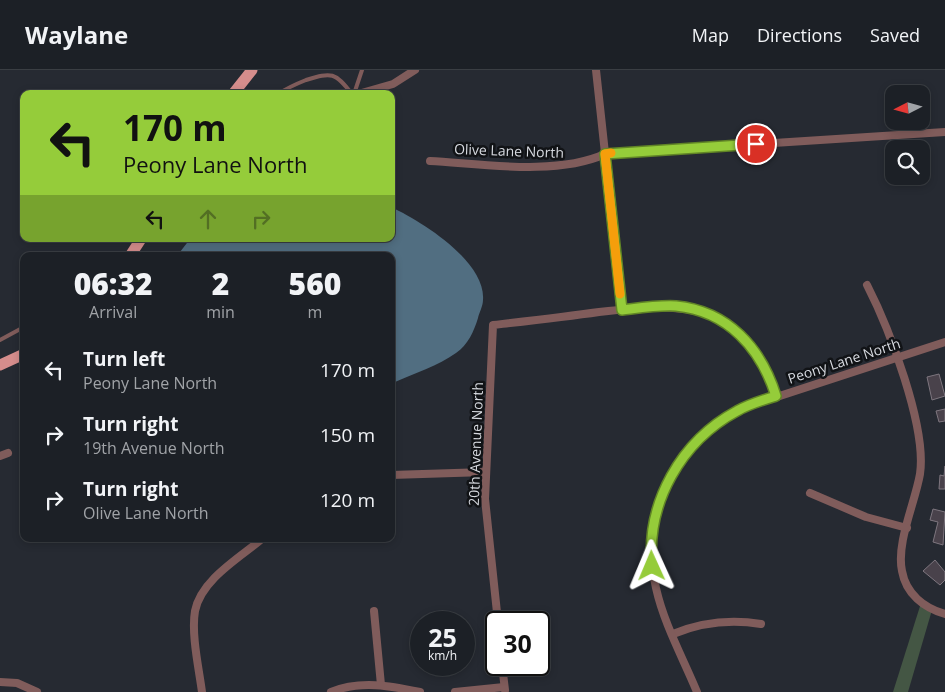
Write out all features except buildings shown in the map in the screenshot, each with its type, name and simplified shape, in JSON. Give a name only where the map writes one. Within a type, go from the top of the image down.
[{"type":"main road","points":[[236,90],[252,70]]},
{"type":"main road","points":[[0,365],[20,356]]},
{"type":"street","points":[[372,90],[393,84],[415,70]]},
{"type":"street","points":[[596,70],[622,310]]},
{"type":"street","name":"Olive Lane North","points":[[430,161],[485,165],[571,165],[605,154],[945,132]]},
{"type":"street","points":[[867,285],[876,303],[915,415],[921,453],[920,472],[902,546],[902,571],[912,595],[921,603],[945,614]]},
{"type":"street","name":"Peony Lane North","points":[[493,325],[622,310],[674,306],[694,309],[728,324],[756,351],[766,368],[776,396],[945,342]]},
{"type":"street","name":"20th Avenue North","points":[[493,325],[485,499],[497,611]]},
{"type":"street","points":[[696,692],[657,590],[651,555],[655,520],[661,497],[684,456],[700,438],[738,410],[776,396]]},
{"type":"street","points":[[0,456],[8,453]]},
{"type":"street","points":[[395,476],[486,472]]},
{"type":"street","points":[[810,493],[866,517],[907,528]]},
{"type":"street","points":[[202,692],[194,625],[199,600],[212,582],[259,542]]},
{"type":"street","points":[[374,611],[382,685]]},
{"type":"street","points":[[673,634],[703,624],[723,621],[761,624]]},
{"type":"street","points":[[455,692],[504,689],[503,676]]},
{"type":"street","points":[[0,682],[17,682],[37,692]]},
{"type":"street","points":[[331,692],[361,685],[382,685],[420,692]]},
{"type":"lane","points":[[354,90],[361,70]]},
{"type":"lane","points":[[285,90],[322,74],[335,76],[349,90]]},
{"type":"lane","points":[[0,340],[20,329]]},
{"type":"green space","points":[[921,603],[932,610],[908,692],[893,692]]},
{"type":"water","points":[[395,209],[434,232],[463,257],[474,271],[481,285],[482,307],[472,333],[460,350],[442,362],[395,382],[395,252],[180,252],[188,242],[395,242]]},
{"type":"slow traffic","points":[[611,153],[605,154],[620,294]]},
{"type":"route","points":[[652,566],[652,543],[661,497],[671,475],[684,456],[700,438],[718,423],[738,410],[776,396],[766,368],[756,351],[743,336],[728,324],[694,309],[674,306],[622,310],[605,154],[756,144]]}]
